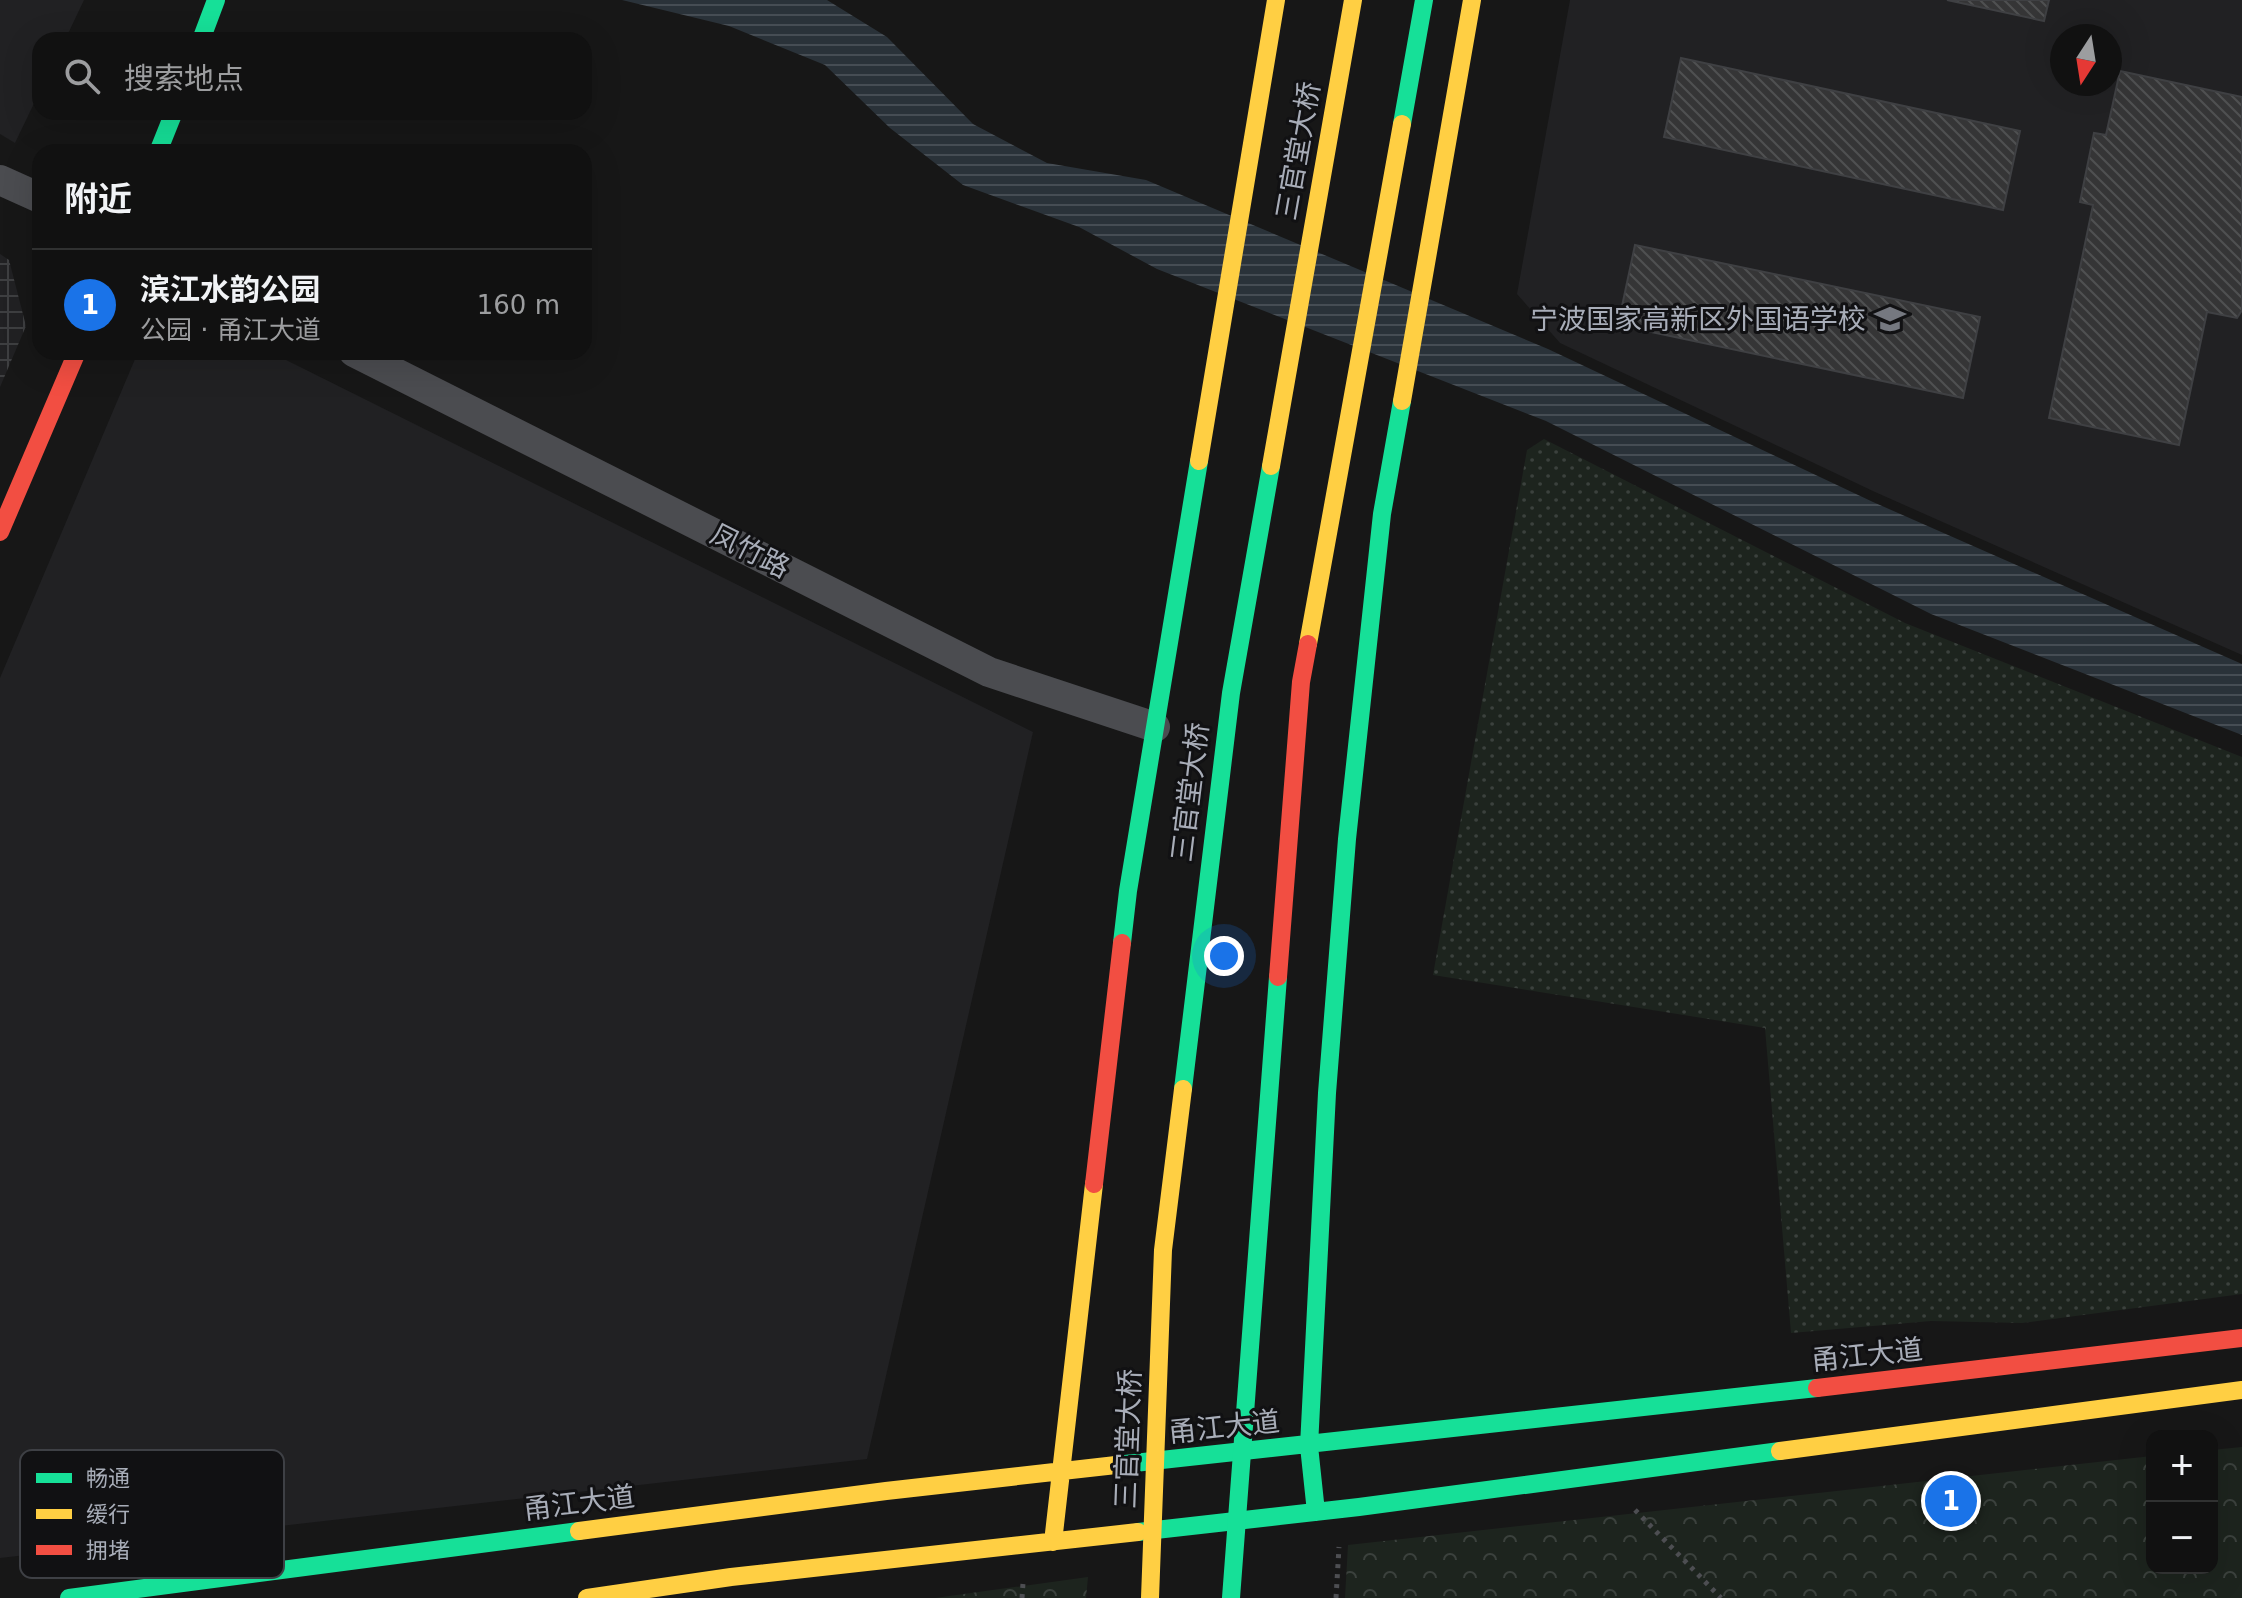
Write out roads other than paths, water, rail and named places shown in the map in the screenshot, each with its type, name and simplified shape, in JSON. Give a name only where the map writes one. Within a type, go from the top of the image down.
[{"type":"main road","points":[[204,32],[216,0]]},
{"type":"main road","points":[[1053,1542],[1128,891],[1276,0]]},
{"type":"main road","name":"三官堂大桥","points":[[1150,1598],[1163,1250],[1231,693],[1353,0]]},
{"type":"main road","points":[[1231,1598],[1301,682],[1424,0]]},
{"type":"main road","points":[[1316,1512],[1309,1446],[1328,1077],[1347,839],[1382,514],[1472,0]]},
{"type":"main road","points":[[161,144],[171,120]]},
{"type":"main road","points":[[0,532],[74,360]]},
{"type":"main road","name":"甬江大道","points":[[284,1570],[870,1493],[1309,1446],[2242,1338]]},
{"type":"main road","points":[[587,1598],[731,1577],[1316,1512],[2242,1390]]},
{"type":"main road","name":"甬江大道","points":[[69,1598],[222,1578]]},
{"type":"street","points":[[0,180],[32,194]]},
{"type":"street","name":"凤竹路","points":[[370,360],[989,672],[1155,727]]},
{"type":"place","name":"宁波国家高新区外国语学校","points":[[1890,319]]},
{"type":"place","name":"滨江水韵公园","points":[[1951,1501]]}]
